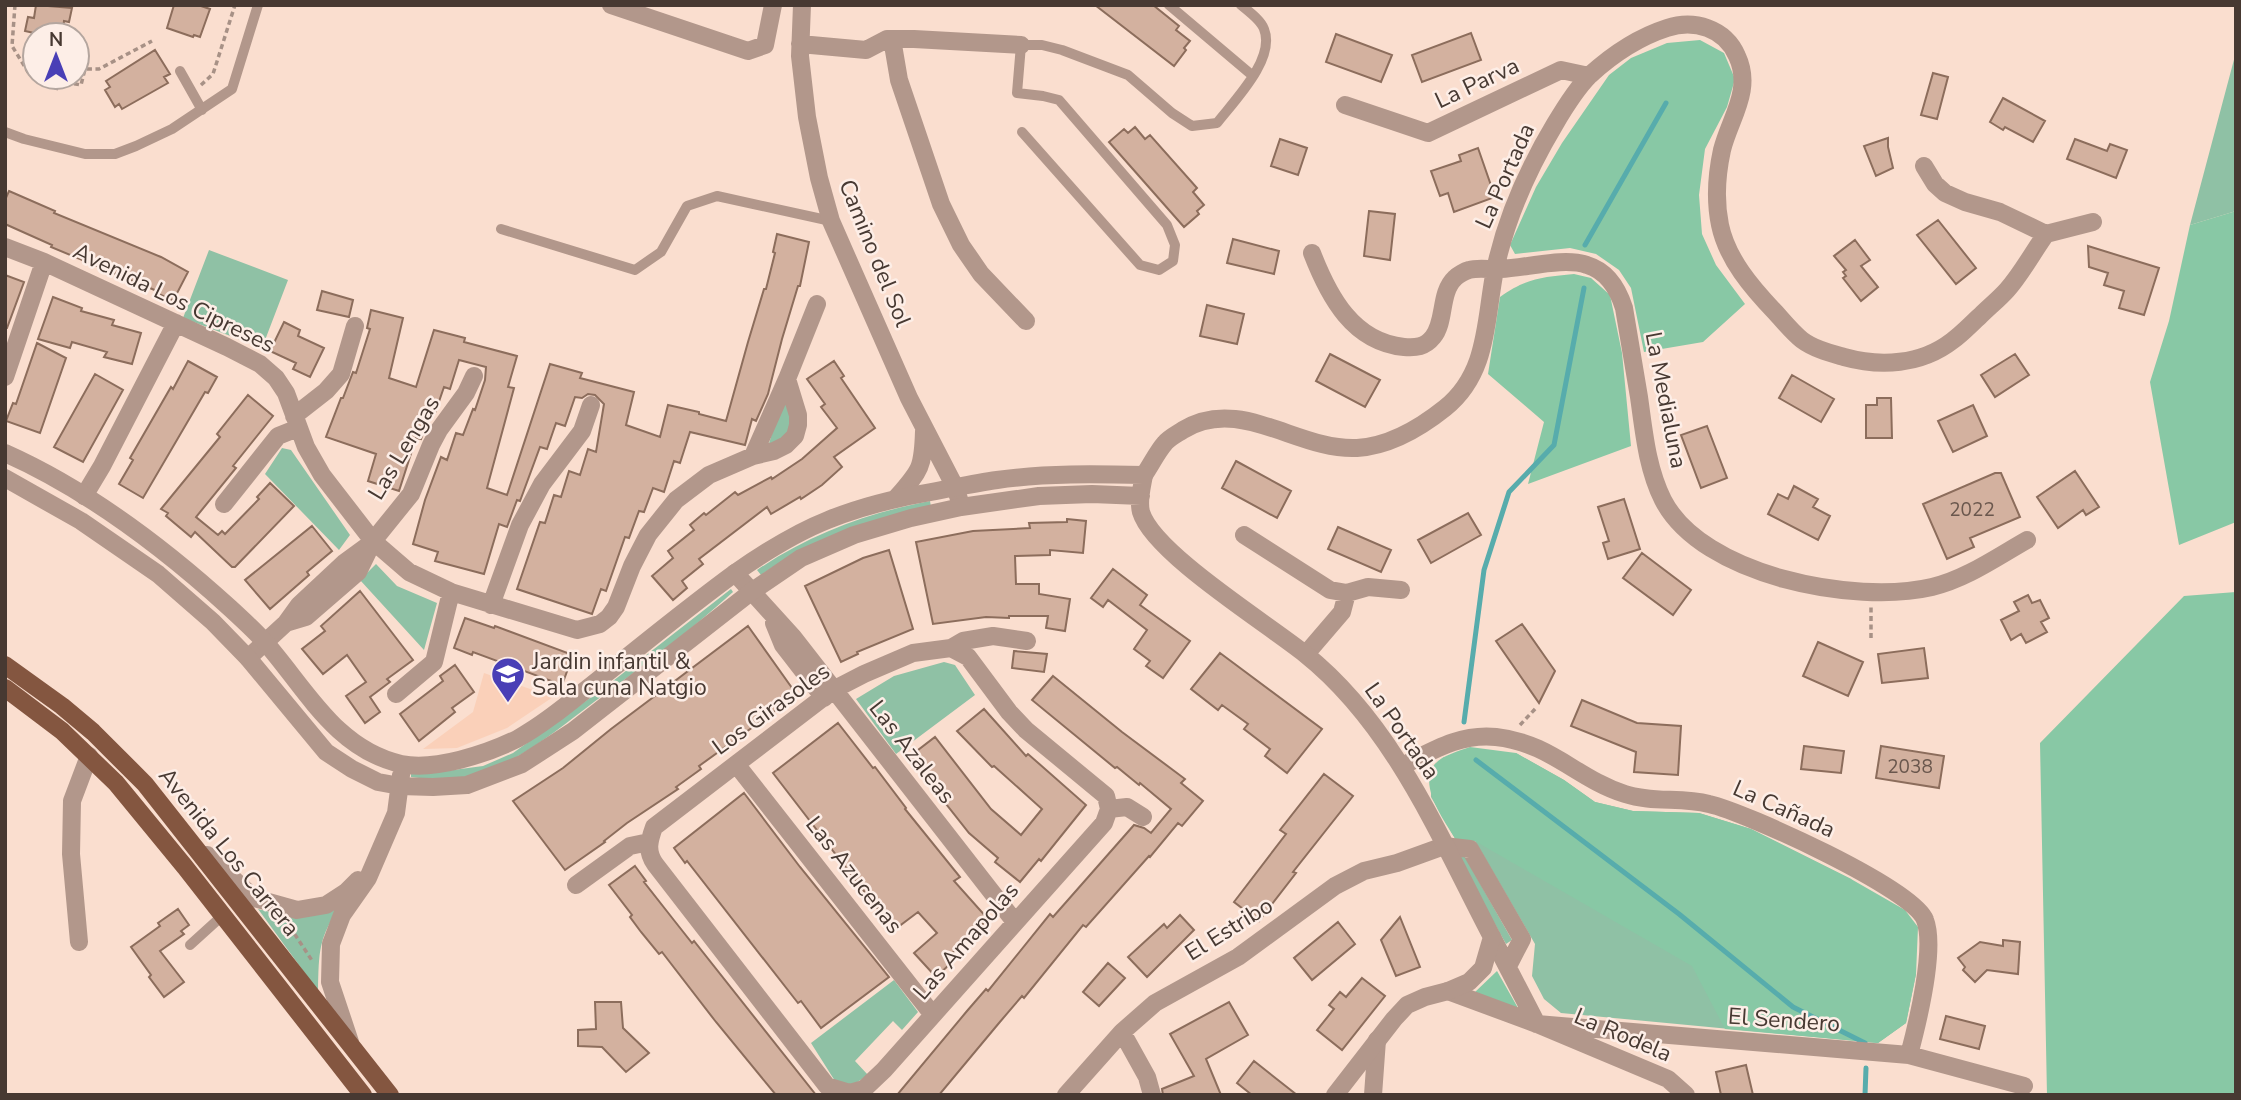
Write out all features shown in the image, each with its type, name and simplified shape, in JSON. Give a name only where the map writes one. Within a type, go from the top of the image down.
[{"type":"main road","name":"Avenida Los Carrera","points":[[5,665],[93,732],[145,784],[390,1095]]},
{"type":"main road","name":"Avenida Los Carrera","points":[[5,688],[62,731],[125,793],[186,867],[363,1095]]},
{"type":"street","points":[[611,5],[748,51],[765,44],[773,5]]},
{"type":"street","name":"Camino del Sol","points":[[802,5],[800,44],[808,127],[831,221],[924,428],[955,487],[961,507]]},
{"type":"street","name":"La Portada","points":[[1492,937],[1402,766],[1361,708],[1306,654],[1195,572],[1152,534],[1141,511],[1144,475],[1166,440],[1198,421],[1233,418],[1269,426],[1324,445],[1356,448],[1385,444],[1416,429],[1449,405],[1472,377],[1483,348],[1495,270],[1508,223],[1535,158],[1571,98],[1589,76],[1629,45],[1670,27],[1700,25],[1723,35],[1737,55],[1741,67],[1742,97],[1719,165],[1720,226],[1737,266],[1760,296],[1802,340],[1824,352],[1859,361],[1886,363],[1911,360],[1934,353],[1953,341],[2007,290],[2046,234]]},
{"type":"street","points":[[800,44],[866,50],[892,39],[1021,46]]},
{"type":"street","points":[[892,39],[899,80],[941,204],[961,245],[981,274],[1026,321]]},
{"type":"street","name":"La Parva","points":[[1345,105],[1428,133],[1561,70],[1589,76]]},
{"type":"street","points":[[1924,166],[1935,184],[1945,193],[2000,212],[2046,234],[2093,222]]},
{"type":"street","name":"Avenida Los Cipreses","points":[[5,247],[44,262],[260,364],[276,377],[286,393],[296,422],[322,475],[373,541],[409,572],[451,592],[577,630],[600,624],[609,617],[648,535],[677,500],[709,475],[752,456],[774,451],[795,436],[798,415],[787,379]]},
{"type":"street","name":"La Medialuna","points":[[1312,253],[1324,284],[1340,309],[1363,332],[1389,345],[1415,348],[1426,344],[1435,334],[1448,288],[1456,276],[1471,269],[1495,270],[1571,262],[1587,265],[1602,273],[1620,295],[1624,308],[1647,453],[1654,476],[1670,510],[1696,539],[1728,558],[1784,579],[1831,589],[1888,592],[1932,587],[1967,574],[2027,540]]},
{"type":"street","points":[[5,377],[44,262]]},
{"type":"street","points":[[752,456],[817,304]]},
{"type":"street","points":[[84,496],[176,323]]},
{"type":"street","points":[[224,504],[278,436],[296,422],[341,374],[355,326]]},
{"type":"street","name":"Las Lengas","points":[[248,658],[286,623],[299,605],[344,563],[373,541],[411,494],[439,430],[466,393],[474,376]]},
{"type":"street","points":[[491,605],[520,525],[542,484],[582,431],[591,405]]},
{"type":"street","name":"Camino del Sol","points":[[897,497],[915,477],[923,460],[924,428]]},
{"type":"street","points":[[5,453],[32,465],[146,537],[232,610],[264,642],[316,709],[349,739],[373,754],[402,764],[444,764],[478,755],[518,738],[556,713],[735,573],[780,542],[829,519],[897,497],[997,480],[1067,474],[1144,475]]},
{"type":"street","points":[[5,478],[81,521],[158,574],[213,622],[248,658],[326,751],[352,769],[378,782],[433,787],[467,785],[522,764],[573,731],[751,592],[801,558],[855,535],[911,518],[961,507],[1039,496],[1141,496]]},
{"type":"street","points":[[1244,535],[1330,590],[1347,593],[1368,587],[1401,590]]},
{"type":"street","name":"Las Azaleas","points":[[735,573],[793,638],[828,694],[1015,922]]},
{"type":"street","points":[[396,694],[434,662],[451,592]]},
{"type":"street","points":[[1306,654],[1342,612],[1347,593]]},
{"type":"street","name":"Los Girasoles","points":[[649,842],[654,827],[828,694],[864,674],[913,653],[951,648],[962,640],[993,636],[1027,641]]},
{"type":"street","points":[[951,648],[968,657],[1009,712],[1026,730],[1106,796],[1109,809],[1127,807],[1143,817]]},
{"type":"street","name":"La Cañada","points":[[1402,766],[1444,745],[1469,737],[1496,737],[1534,745],[1600,784],[1623,794],[1644,800],[1709,804],[1757,821],[1868,876],[1908,899],[1925,918],[1928,938],[1925,983],[1909,1055]]},
{"type":"street","points":[[79,942],[71,854],[72,801],[89,756]]},
{"type":"street","points":[[351,1046],[330,982],[331,944],[342,915],[368,878],[396,813],[402,764]]},
{"type":"street","name":"Las Azucenas","points":[[736,764],[933,1016]]},
{"type":"street","name":"Las Amapolas","points":[[649,842],[650,855],[656,864],[827,1086],[850,1094],[864,1089],[884,1070],[1104,823],[1109,809]]},
{"type":"street","points":[[186,835],[254,898],[297,910],[326,905],[346,892],[373,866]]},
{"type":"street","points":[[576,885],[630,846],[649,842]]},
{"type":"street","points":[[1444,846],[1470,849],[1522,939],[1508,966]]},
{"type":"street","name":"El Estribo","points":[[1066,1095],[1122,1032],[1155,1003],[1238,957],[1335,886],[1364,871],[1397,863],[1444,846]]},
{"type":"street","points":[[1335,1095],[1408,1005],[1469,982],[1483,968],[1492,937]]},
{"type":"street","name":"La Rodela","points":[[1492,937],[1537,1024]]},
{"type":"street","name":"La Rodela","points":[[1448,991],[1537,1024],[1668,1079],[1686,1095]]},
{"type":"street","name":"El Sendero","points":[[1537,1024],[1909,1055],[2024,1086]]},
{"type":"street","points":[[1122,1032],[1147,1077],[1152,1095]]},
{"type":"street","points":[[1373,1095],[1377,1040]]},
{"type":"lane","points":[[5,132],[85,154],[115,154],[172,129],[232,89],[258,5]]},
{"type":"lane","points":[[1168,5],[1253,76]]},
{"type":"lane","points":[[1022,132],[1140,265],[1159,270],[1173,261],[1175,245],[1167,225],[1059,100],[1017,93],[1021,46],[1062,50],[1128,75],[1172,113],[1192,126],[1217,123],[1261,65],[1267,42],[1264,27],[1241,5]]},
{"type":"lane","points":[[180,71],[202,110]]},
{"type":"lane","points":[[500,229],[635,270],[661,252],[688,206],[717,196],[831,221]]},
{"type":"lane","points":[[190,945],[222,916]]},
{"type":"path","points":[[15,5],[12,46],[21,60]]},
{"type":"path","points":[[191,91],[213,74],[235,5]]},
{"type":"path","points":[[91,69],[99,69],[152,41]]},
{"type":"path","points":[[1871,591],[1871,638]]},
{"type":"path","points":[[276,905],[315,964],[330,971]]},
{"type":"shaded area","name":"Jardin infantil & Sala cuna Natgio","points":[[484,673],[553,697],[507,728],[457,748],[423,749],[473,712]]},
{"type":"green space","points":[[1700,40],[1724,53],[1735,79],[1727,107],[1705,149],[1699,195],[1702,234],[1716,265],[1745,304],[1703,342],[1644,352],[1631,288],[1619,270],[1596,254],[1570,248],[1515,254],[1510,245],[1536,187],[1562,143],[1609,75],[1631,58],[1667,43]]},
{"type":"green space","points":[[2236,52],[2236,211],[2190,225]]},
{"type":"green space","points":[[2236,211],[2236,522],[2179,545],[2150,382],[2169,321],[2190,225]]},
{"type":"green space","points":[[209,250],[288,280],[262,348],[183,318]]},
{"type":"green space","points":[[1574,274],[1591,278],[1610,295],[1622,353],[1631,446],[1528,484],[1544,422],[1488,374],[1500,297],[1535,280]]},
{"type":"green space","points":[[785,403],[790,406],[792,413],[787,438],[767,450],[780,407]]},
{"type":"green space","points":[[282,448],[291,450],[350,535],[339,550],[265,474]]},
{"type":"green space","points":[[930,501],[931,507],[886,517],[821,541],[761,575],[757,570],[777,557],[840,526]]},
{"type":"green space","points":[[376,564],[397,586],[437,603],[424,650],[360,580]]},
{"type":"green space","points":[[731,589],[733,592],[665,649],[516,758],[481,774],[464,778],[444,780],[411,777],[411,772],[431,773],[483,766],[513,753],[604,688]]},
{"type":"green space","points":[[2236,592],[2236,1095],[2047,1095],[2040,743],[2184,596]]},
{"type":"green space","points":[[944,662],[955,665],[975,695],[896,754],[856,699],[894,676]]},
{"type":"green space","points":[[1470,747],[1516,753],[1564,780],[1595,802],[1633,811],[1699,813],[1751,829],[1851,879],[1905,910],[1918,927],[1916,974],[1906,1023],[1878,1043],[1725,1029],[1692,966],[1475,841],[1456,840],[1435,803],[1429,782],[1430,773],[1442,758]]},
{"type":"green space","points":[[1516,753],[1564,780],[1595,802],[1633,811],[1699,813],[1751,829],[1851,879],[1916,974],[1906,1023],[1878,1043],[1561,1013],[1544,999],[1532,976],[1535,944],[1475,841],[1456,840],[1431,797],[1434,765],[1444,757]]},
{"type":"green space","points":[[1464,855],[1512,940],[1506,944],[1458,858]]},
{"type":"green space","points":[[341,905],[321,946],[318,991],[258,909],[300,916]]},
{"type":"green space","points":[[1497,971],[1518,1008],[1474,993]]},
{"type":"green space","points":[[894,980],[918,1012],[902,1030],[893,1021],[855,1061],[868,1075],[853,1085],[835,1081],[811,1043]]},
{"type":"building","points":[[36,5],[72,8],[69,21],[27,21],[28,17],[34,18]]},
{"type":"building","points":[[174,5],[198,5],[210,9],[200,37],[167,28]]},
{"type":"building","points":[[1095,5],[1153,5],[1179,26],[1176,30],[1190,41],[1174,66]]},
{"type":"building","points":[[1471,33],[1481,60],[1422,82],[1412,55]]},
{"type":"building","points":[[1336,34],[1392,55],[1381,82],[1326,62]]},
{"type":"building","points":[[155,50],[170,74],[164,77],[168,83],[122,109],[119,104],[115,107],[105,90],[110,87],[106,81]]},
{"type":"building","points":[[1933,73],[1948,77],[1937,119],[1921,115]]},
{"type":"building","points":[[2003,98],[2045,121],[2033,142],[1990,122]]},
{"type":"building","points":[[1135,127],[1145,139],[1150,135],[1197,188],[1193,192],[1204,205],[1197,211],[1199,214],[1184,227],[1109,142],[1124,129],[1128,133]]},
{"type":"building","points":[[1888,138],[1893,168],[1876,176],[1864,146]]},
{"type":"building","points":[[1280,139],[1307,148],[1298,175],[1271,166]]},
{"type":"building","points":[[2075,139],[2107,151],[2110,144],[2127,150],[2116,178],[2067,159]]},
{"type":"building","points":[[1478,148],[1495,197],[1454,212],[1448,193],[1440,196],[1431,171],[1461,161],[1459,155]]},
{"type":"building","points":[[9,191],[55,211],[54,213],[161,257],[188,272],[173,301],[157,291],[51,247],[52,245],[5,224],[5,200]]},
{"type":"building","points":[[1369,211],[1395,214],[1390,260],[1364,256]]},
{"type":"building","points":[[1938,220],[1976,268],[1956,284],[1917,235]]},
{"type":"building","points":[[777,234],[809,242],[800,286],[782,339],[768,394],[756,421],[752,419],[745,445],[690,432],[680,463],[674,461],[664,492],[653,488],[644,512],[639,511],[629,538],[625,537],[606,591],[601,589],[592,614],[517,589],[540,522],[545,523],[554,495],[561,497],[569,471],[580,475],[588,449],[596,452],[604,404],[595,395],[575,397],[565,426],[556,423],[547,449],[540,447],[520,501],[517,500],[507,527],[499,524],[484,574],[435,561],[438,552],[413,544],[441,457],[447,460],[456,433],[463,435],[473,409],[475,410],[485,380],[486,367],[459,360],[450,389],[444,387],[435,413],[431,412],[421,439],[416,438],[399,491],[368,481],[376,454],[326,437],[353,372],[356,373],[370,329],[367,328],[371,310],[403,318],[389,378],[416,387],[434,330],[465,338],[464,342],[517,356],[508,387],[514,388],[487,488],[507,495],[550,364],[582,373],[580,378],[634,392],[626,425],[660,437],[668,405],[726,421],[766,289]]},
{"type":"building","points":[[1233,239],[1279,251],[1274,274],[1227,263]]},
{"type":"building","points":[[1855,240],[1870,260],[1861,266],[1878,287],[1861,301],[1843,278],[1846,276],[1843,272],[1846,270],[1834,256]]},
{"type":"building","points":[[2088,246],[2159,268],[2144,315],[2119,308],[2124,291],[2104,285],[2108,273],[2089,267]]},
{"type":"building","points":[[5,275],[24,282],[7,328],[5,328]]},
{"type":"building","points":[[322,291],[353,300],[349,317],[317,310]]},
{"type":"building","points":[[53,297],[82,308],[81,311],[114,320],[112,325],[141,333],[132,364],[104,357],[107,352],[72,342],[70,348],[38,339]]},
{"type":"building","points":[[1207,305],[1244,314],[1237,344],[1200,336]]},
{"type":"building","points":[[284,322],[300,330],[298,336],[324,348],[310,377],[293,369],[296,363],[270,351]]},
{"type":"building","points":[[37,343],[66,358],[40,433],[6,421],[13,403],[16,404]]},
{"type":"building","points":[[1330,354],[1380,380],[1365,407],[1316,381]]},
{"type":"building","points":[[2015,354],[2029,375],[1995,397],[1981,375]]},
{"type":"building","points":[[188,361],[217,377],[208,393],[205,392],[143,498],[119,484],[133,460],[130,458]]},
{"type":"building","points":[[834,361],[844,376],[841,378],[875,428],[834,457],[842,467],[822,485],[771,514],[767,507],[699,559],[703,564],[682,581],[687,588],[673,600],[652,576],[673,558],[668,551],[694,530],[690,525],[735,492],[738,495],[771,477],[772,479],[802,459],[837,428],[821,407],[825,404],[807,379]]},
{"type":"building","points":[[95,374],[123,390],[83,462],[54,447]]},
{"type":"building","points":[[1792,375],[1834,399],[1821,422],[1779,398]]},
{"type":"building","points":[[248,395],[273,416],[233,466],[236,468],[196,517],[218,535],[222,531],[225,534],[259,499],[257,497],[270,483],[294,506],[235,567],[232,567],[195,532],[191,537],[161,509],[220,437],[217,434]]},
{"type":"building","points":[[1877,398],[1891,398],[1892,438],[1866,438],[1866,405],[1877,405]]},
{"type":"building","points":[[1973,405],[1987,436],[1953,452],[1938,421]]},
{"type":"building","points":[[1707,426],[1727,478],[1701,488],[1681,435]]},
{"type":"building","points":[[1236,461],[1291,491],[1277,518],[1222,488]]},
{"type":"building","points":[[2075,471],[2099,507],[2086,515],[2083,510],[2058,528],[2037,497]]},
{"type":"building","points":[[1995,473],[2001,473],[2020,517],[1970,538],[1974,547],[1947,559],[1923,504]]},
{"type":"building","points":[[1794,486],[1818,499],[1813,507],[1830,516],[1818,540],[1768,514],[1778,494],[1788,499]]},
{"type":"building","points":[[1624,499],[1640,549],[1608,559],[1603,543],[1609,541],[1598,507]]},
{"type":"building","points":[[1468,513],[1481,535],[1431,563],[1418,540]]},
{"type":"building","points":[[1067,519],[1086,521],[1083,553],[1050,550],[1050,555],[1015,556],[1016,584],[1039,584],[1039,594],[1070,599],[1065,631],[1046,628],[1048,616],[986,617],[933,624],[916,542],[973,531],[1030,528],[1029,523],[1067,522]]},
{"type":"building","points":[[312,526],[332,551],[270,609],[245,580]]},
{"type":"building","points":[[1338,527],[1391,550],[1381,572],[1328,549]]},
{"type":"building","points":[[889,550],[913,629],[857,652],[858,654],[841,662],[805,586],[863,558]]},
{"type":"building","points":[[1642,553],[1691,590],[1673,615],[1623,578]]},
{"type":"building","points":[[1113,569],[1147,595],[1140,605],[1190,641],[1163,678],[1146,666],[1150,661],[1134,649],[1147,630],[1108,600],[1103,607],[1091,598]]},
{"type":"building","points":[[360,591],[413,660],[387,679],[390,682],[370,697],[380,712],[365,723],[346,696],[366,682],[347,655],[323,674],[302,649],[325,631],[321,626]]},
{"type":"building","points":[[2028,595],[2032,603],[2040,600],[2049,618],[2041,622],[2047,632],[2026,643],[2021,634],[2011,640],[2001,620],[2019,611],[2014,602]]},
{"type":"building","points":[[465,618],[494,628],[495,626],[573,655],[562,685],[473,652],[472,655],[454,648]]},
{"type":"building","points":[[1522,624],[1555,671],[1539,703],[1496,641]]},
{"type":"building","points":[[748,626],[797,695],[699,766],[701,769],[676,787],[678,789],[565,870],[513,801],[563,768]]},
{"type":"building","points":[[1818,642],[1863,662],[1848,696],[1803,676]]},
{"type":"building","points":[[1924,648],[1928,678],[1882,683],[1878,654]]},
{"type":"building","points":[[1014,651],[1047,654],[1044,672],[1012,668]]},
{"type":"building","points":[[1220,653],[1322,729],[1287,773],[1265,756],[1270,749],[1244,729],[1248,724],[1222,705],[1218,710],[1191,689]]},
{"type":"building","points":[[455,665],[474,692],[452,708],[455,712],[419,741],[400,714],[443,681],[440,676]]},
{"type":"building","points":[[1053,676],[1185,779],[1181,783],[1203,801],[1182,826],[1178,823],[1086,927],[1083,925],[1024,998],[1022,996],[939,1095],[897,1095],[986,989],[988,991],[1050,914],[1053,917],[1134,825],[1151,833],[1171,809],[1140,783],[1139,785],[1115,768],[1032,700]]},
{"type":"building","points":[[1582,700],[1637,723],[1681,726],[1678,775],[1634,772],[1636,752],[1571,726]]},
{"type":"building","points":[[984,709],[1026,756],[1028,754],[1086,805],[1041,861],[1039,859],[1020,882],[995,862],[998,858],[969,833],[909,757],[935,737],[991,809],[1021,835],[1042,809],[992,767],[957,731]]},
{"type":"building","points":[[838,723],[960,877],[954,881],[988,919],[946,959],[950,964],[936,977],[914,953],[937,933],[918,912],[894,930],[773,773]]},
{"type":"building","points":[[1804,746],[1844,751],[1841,773],[1801,769]]},
{"type":"building","points":[[1881,746],[1944,756],[1939,788],[1876,778]]},
{"type":"building","points":[[1324,774],[1353,796],[1293,872],[1296,873],[1259,921],[1234,902],[1286,834],[1280,830]]},
{"type":"building","points":[[744,793],[889,977],[821,1028],[674,848]]},
{"type":"building","points":[[635,866],[673,919],[692,943],[694,941],[816,1095],[776,1095],[662,952],[659,954],[641,932],[630,917],[632,915],[609,885]]},
{"type":"building","points":[[178,909],[189,925],[181,931],[184,934],[160,951],[184,982],[164,997],[131,947]]},
{"type":"building","points":[[1180,915],[1194,930],[1147,977],[1128,957],[1164,924],[1167,928]]},
{"type":"building","points":[[1400,917],[1420,967],[1396,976],[1381,940]]},
{"type":"building","points":[[1338,922],[1355,944],[1312,980],[1294,958]]},
{"type":"building","points":[[2003,940],[2020,942],[2018,974],[1987,970],[1975,982],[1963,970],[1965,967],[1958,958],[1980,942],[2003,946]]},
{"type":"building","points":[[1108,963],[1125,978],[1099,1006],[1083,992]]},
{"type":"building","points":[[1362,978],[1385,996],[1342,1050],[1317,1030],[1334,1009],[1329,1005],[1340,992],[1346,997]]},
{"type":"building","points":[[595,1002],[621,1002],[623,1028],[649,1053],[626,1072],[602,1047],[578,1046],[578,1030],[596,1029]]},
{"type":"building","points":[[1229,1002],[1248,1035],[1206,1059],[1221,1095],[1163,1095],[1162,1089],[1194,1076],[1170,1034]]},
{"type":"building","points":[[1946,1016],[1985,1026],[1979,1049],[1940,1039]]},
{"type":"building","points":[[1254,1061],[1297,1095],[1252,1095],[1237,1083]]},
{"type":"building","points":[[1746,1065],[1753,1095],[1721,1095],[1716,1072]]},
{"type":"waterway","points":[[1585,245],[1666,103]]},
{"type":"waterway","points":[[1464,722],[1484,570],[1509,492],[1554,445],[1584,288]]},
{"type":"waterway","points":[[1476,760],[1679,914],[1793,1007],[1865,1043]]},
{"type":"waterway","points":[[1865,1095],[1866,1068]]},
{"type":"place","name":"Jardin infantil & Sala cuna Natgio","points":[[508,704]]}]
